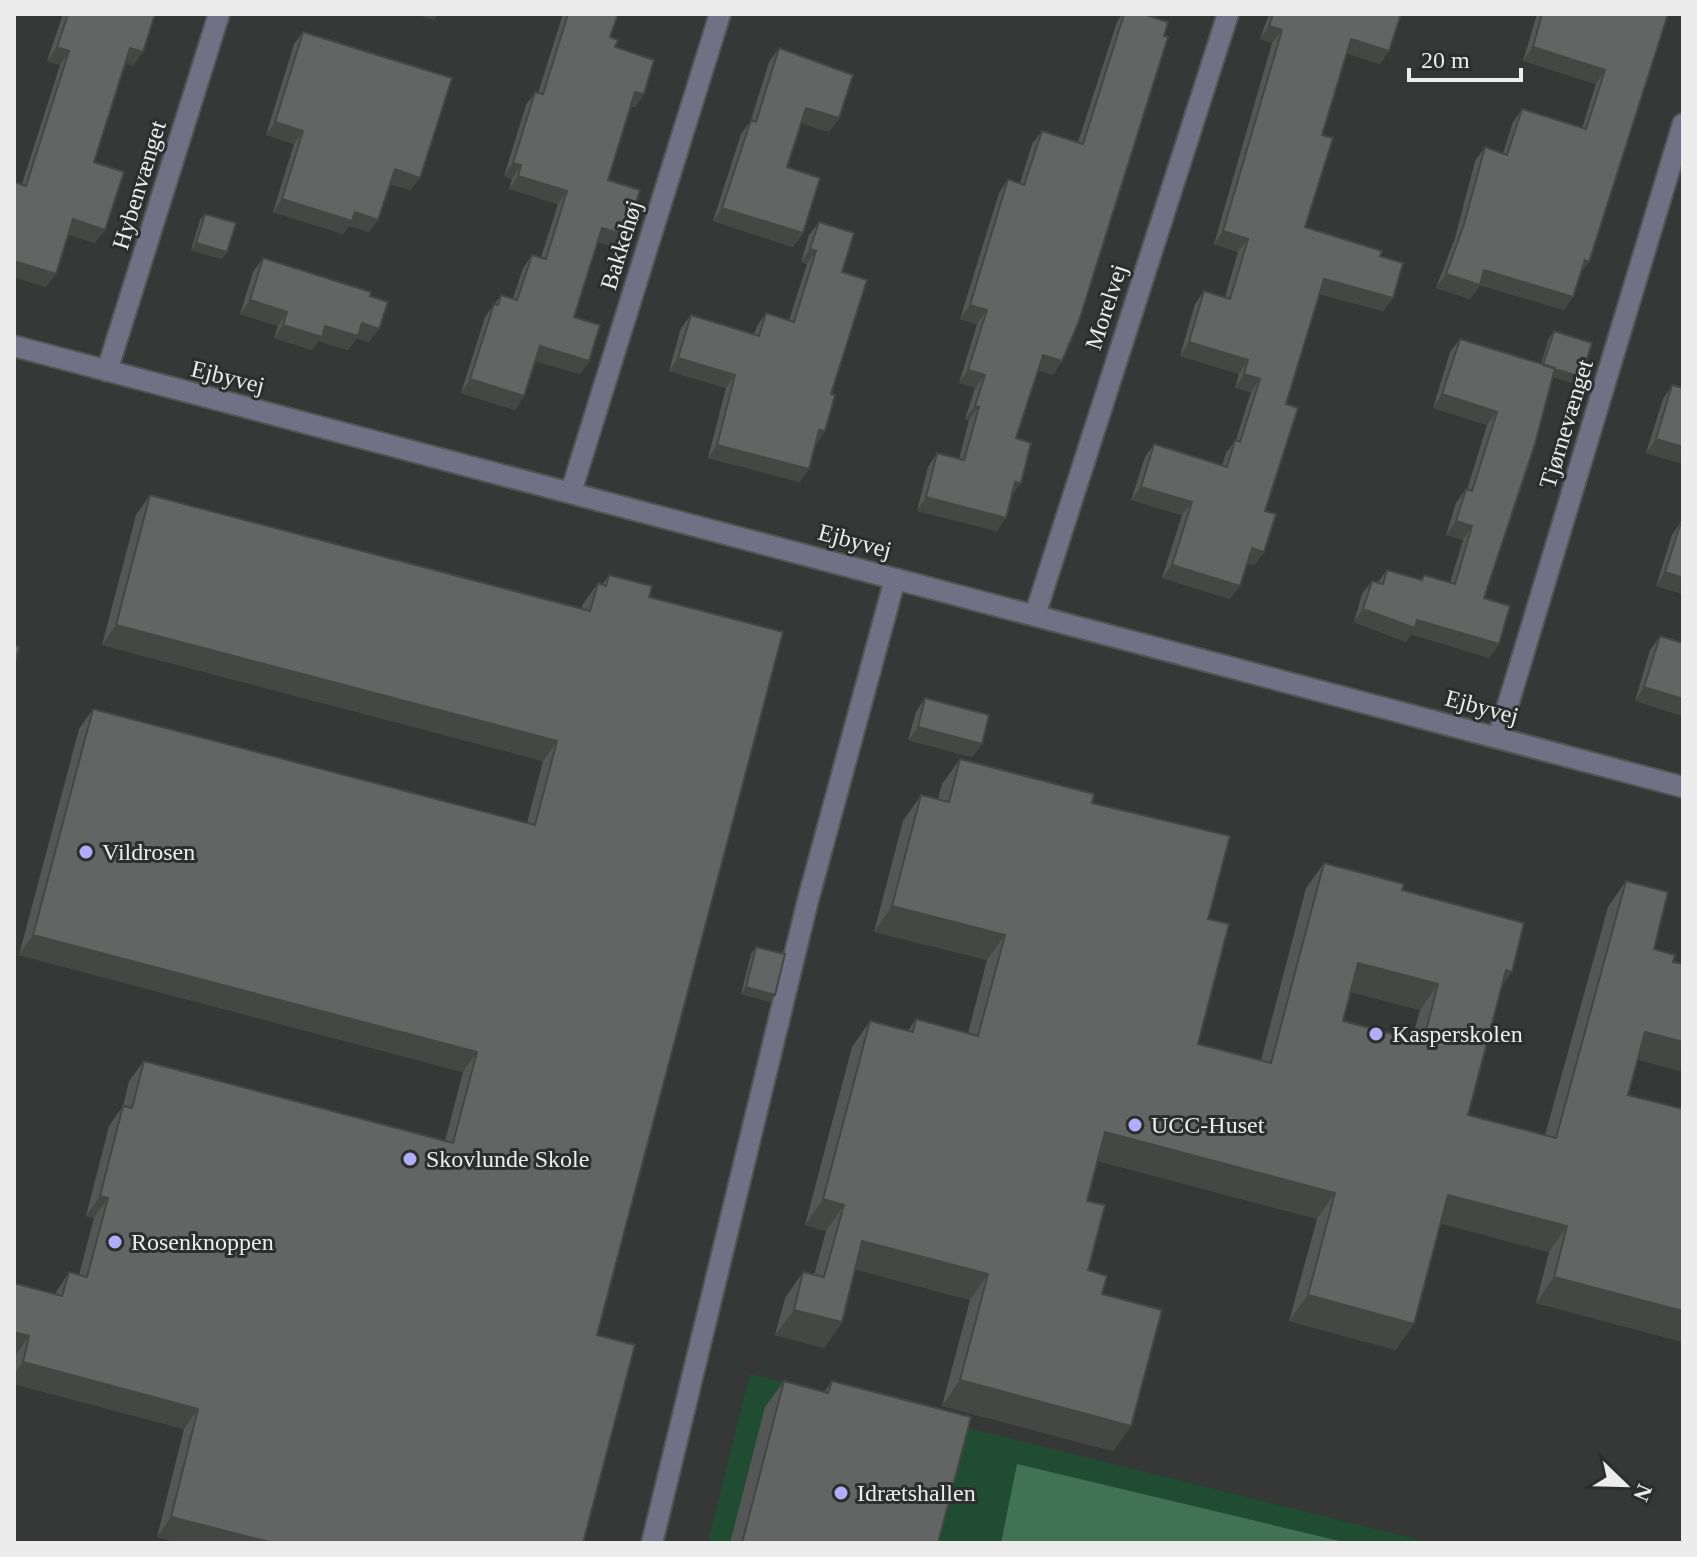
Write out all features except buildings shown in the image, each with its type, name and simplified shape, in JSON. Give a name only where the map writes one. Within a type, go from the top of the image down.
[{"type":"street","name":"Hybenvænget","points":[[107,371],[219,14]]},
{"type":"street","name":"Bakkehøj","points":[[571,492],[720,14]]},
{"type":"street","name":"Morelvej","points":[[1035,615],[1228,14]]},
{"type":"street","name":"Tjørnevænget","points":[[1498,738],[1683,124]]},
{"type":"street","name":"Ejbyvej","points":[[14,346],[1683,787]]},
{"type":"street","points":[[652,1543],[808,900],[895,579]]},
{"type":"green space","points":[[750,1374],[1432,1543],[708,1543]]},
{"type":"green space","points":[[1017,1464],[1348,1543],[1001,1543]]},
{"type":"place","name":"Vildrosen","points":[[86,852]]},
{"type":"place","name":"Kasperskolen","points":[[1376,1034]]},
{"type":"place","name":"UCC-Huset","points":[[1135,1125]]},
{"type":"place","name":"Skovlunde Skole","points":[[410,1159]]},
{"type":"place","name":"Rosenknoppen","points":[[115,1242]]},
{"type":"place","name":"Idrætshallen","points":[[841,1493]]}]
